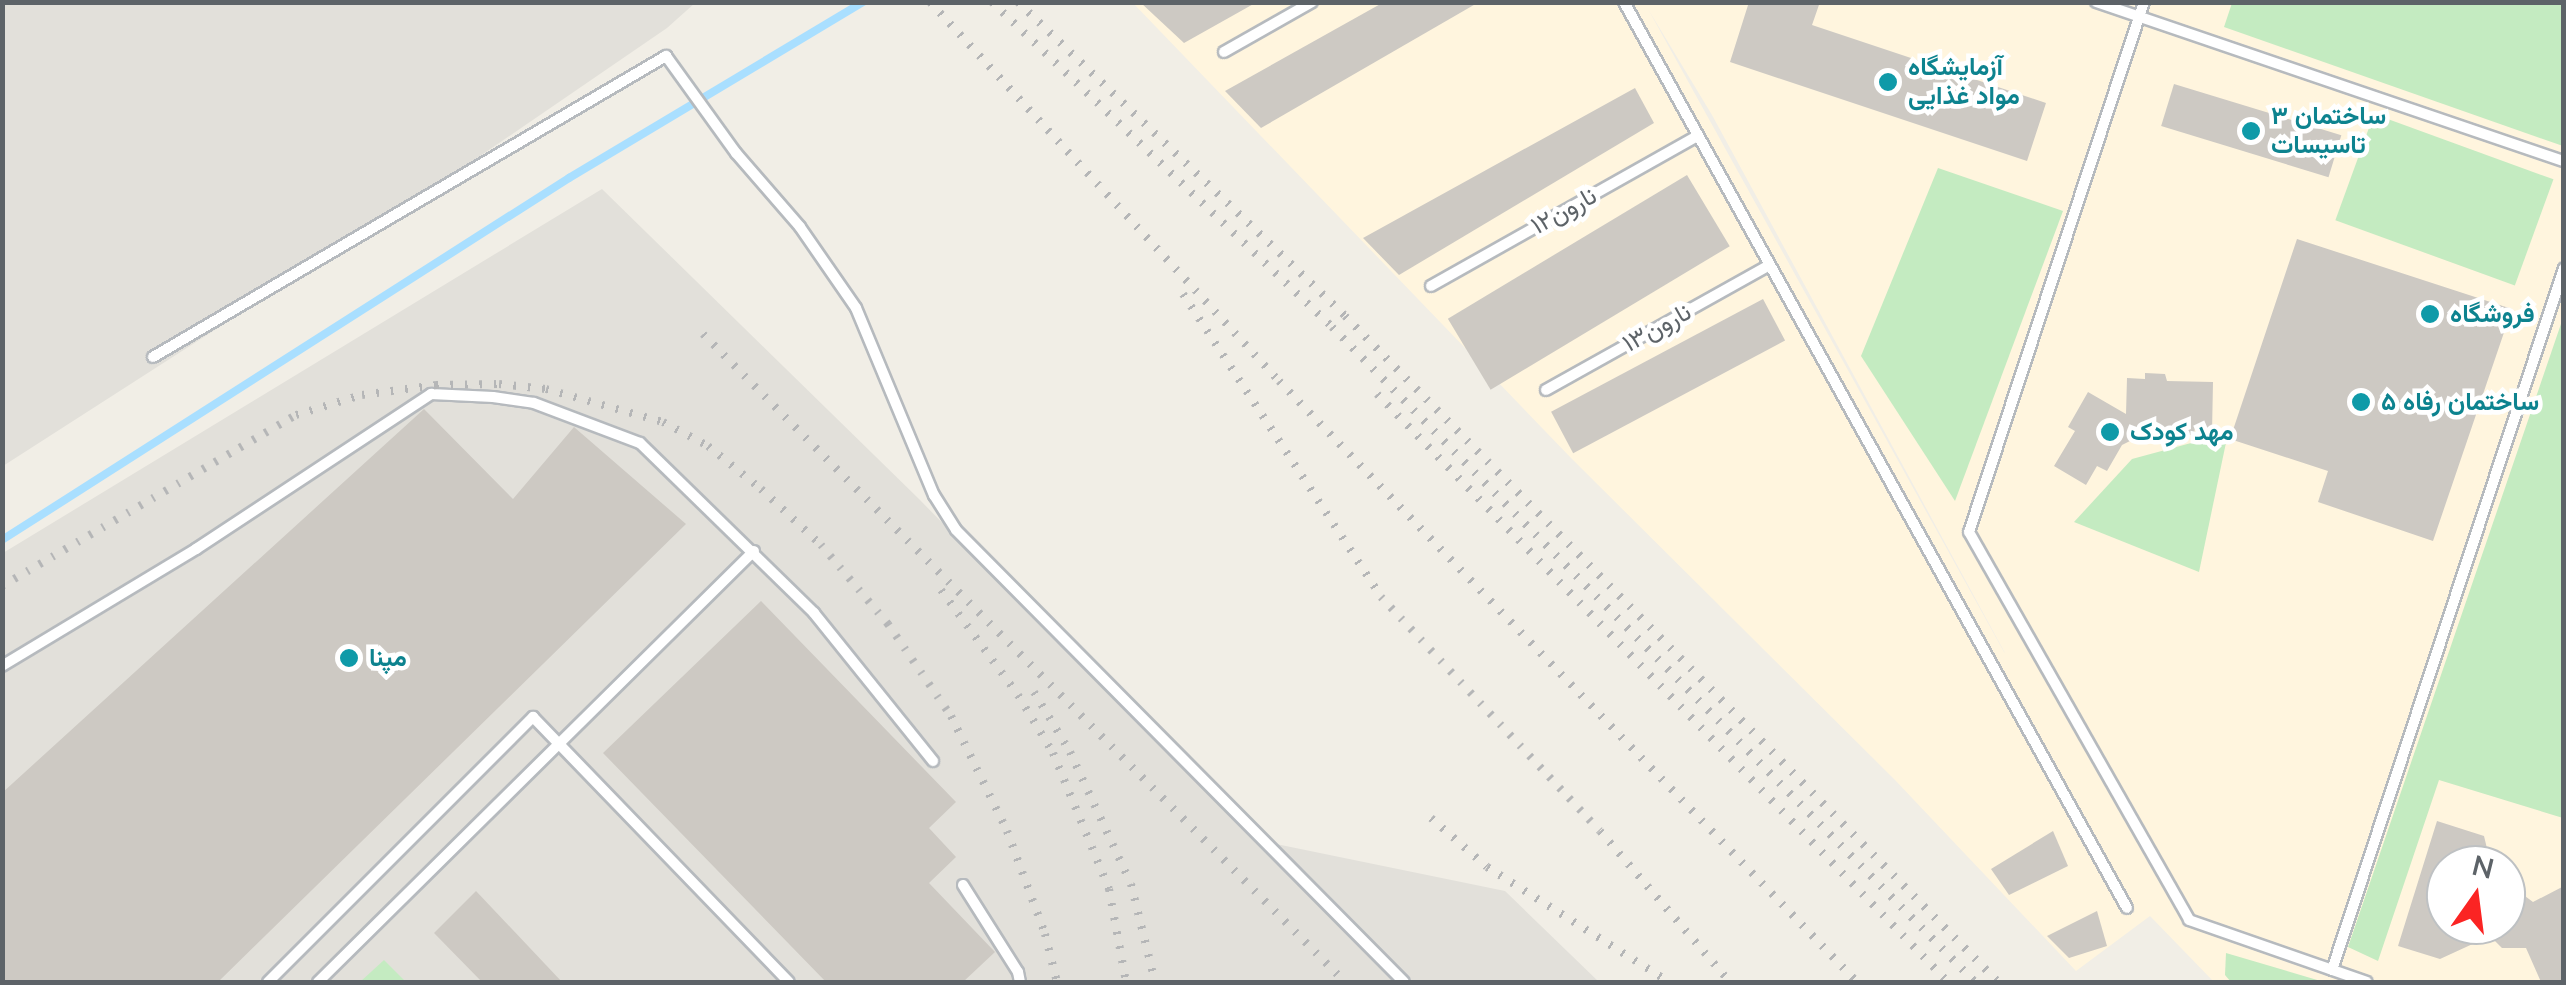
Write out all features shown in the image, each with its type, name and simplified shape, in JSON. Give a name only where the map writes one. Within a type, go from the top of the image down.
[{"type":"lane","points":[[1224,52],[1312,2]]},
{"type":"lane","points":[[1624,2],[2127,908]]},
{"type":"lane","points":[[2096,2],[2564,161]]},
{"type":"lane","points":[[2144,2],[1969,532],[2188,920],[2366,982]]},
{"type":"lane","points":[[153,357],[666,56],[736,154],[800,228],[856,308],[934,494],[956,530],[1404,982]]},
{"type":"lane","name":"نارون۱۲","points":[[1431,286],[1697,136]]},
{"type":"lane","name":"نارون۱۳","points":[[1546,390],[1768,266]]},
{"type":"lane","points":[[2332,970],[2564,268]]},
{"type":"lane","points":[[2,666],[196,549],[431,394],[534,404],[640,443],[814,613],[933,761]]},
{"type":"lane","points":[[318,982],[754,551]]},
{"type":"lane","points":[[268,982],[532,717],[789,982]]},
{"type":"lane","points":[[963,885],[1018,972],[1020,982]]},
{"type":"shaded area","points":[[3,3],[695,3],[667,28],[394,215],[3,466]]},
{"type":"shaded area","points":[[1133,3],[2563,3],[2563,982],[2214,982],[2150,916],[2076,971],[1895,780],[1572,459]],"holes":[[[1648,9],[1712,115],[2005,653]]]},
{"type":"shaded area","points":[[602,189],[919,499],[1252,839],[1505,891],[1599,982],[3,982],[3,553]]},
{"type":"green space","points":[[2232,3],[2563,3],[2563,146],[2224,27]]},
{"type":"green space","points":[[2374,114],[2553,179],[2515,286],[2335,220]]},
{"type":"green space","points":[[1938,168],[2063,211],[1955,501],[1861,356]]},
{"type":"green space","points":[[2563,318],[2563,818],[2439,780],[2378,961],[2348,947]]},
{"type":"green space","points":[[2228,433],[2199,572],[2074,522],[2132,459]]},
{"type":"green space","points":[[2226,953],[2324,982],[2231,982],[2225,975]]},
{"type":"green space","points":[[384,960],[406,982],[360,982]]},
{"type":"building","points":[[1140,2],[1257,2],[1184,43]]},
{"type":"building","points":[[1384,2],[1479,2],[1261,128],[1225,91]]},
{"type":"building","name":"آزمایشگاه مواد غذایی","points":[[1749,2],[1820,2],[1812,25],[2046,103],[2027,161],[1730,62]]},
{"type":"building","name":"۳ ساختمان تاسیسات","points":[[2174,84],[2341,135],[2328,177],[2161,126]]},
{"type":"building","points":[[1635,88],[1654,123],[1399,275],[1363,238]]},
{"type":"building","points":[[1687,175],[1730,246],[1491,390],[1448,319]]},
{"type":"building","name":"۵ ساختمان رفاه","points":[[2297,239],[2512,309],[2433,541],[2318,502],[2328,471],[2230,439]]},
{"type":"building","points":[[1763,299],[1785,340],[1573,453],[1551,412]]},
{"type":"building","name":"مهد کودک","points":[[2145,373],[2165,374],[2167,381],[2213,382],[2212,433],[2195,427],[2194,435],[2144,434],[2122,445],[2107,471],[2097,466],[2086,485],[2054,466],[2075,431],[2068,427],[2088,392],[2126,414],[2127,378],[2145,379]]},
{"type":"building","name":"مپنا","points":[[424,409],[513,499],[574,427],[686,524],[218,982],[2,982],[2,793]]},
{"type":"building","points":[[761,601],[956,802],[929,828],[956,857],[929,883],[995,952],[963,982],[826,982],[603,753]]},
{"type":"building","points":[[2437,821],[2484,836],[2486,845],[2430,845]]},
{"type":"building","points":[[2053,831],[2068,866],[2009,895],[1991,869]]},
{"type":"building","points":[[2426,856],[2426,945],[2470,945],[2440,959],[2398,946]]},
{"type":"building","points":[[2564,886],[2564,982],[2541,982],[2526,948],[2499,945],[2526,945],[2526,897],[2533,902]]},
{"type":"building","points":[[476,891],[562,982],[482,982],[434,933]]},
{"type":"building","points":[[2097,911],[2107,946],[2069,958],[2047,936]]},
{"type":"waterway","points":[[2,540],[569,178],[863,2]]},
{"type":"railway","points":[[930,2],[1279,381],[1857,982]]},
{"type":"railway","points":[[992,2],[1332,327],[1975,982]]},
{"type":"railway","points":[[1018,2],[1345,316],[1998,982]]},
{"type":"railway","points":[[1183,294],[1381,597],[1600,831],[1730,982]]},
{"type":"railway","points":[[703,334],[1345,982]]},
{"type":"railway","points":[[2,586],[296,415],[362,395],[436,385],[499,384],[546,389],[663,422],[708,446],[761,489],[821,545],[888,624],[951,716],[1007,831],[1045,934],[1057,982]]},
{"type":"railway","points":[[1377,394],[1948,982]]},
{"type":"railway","points":[[941,590],[1018,695],[1053,753],[1109,889],[1126,982]]},
{"type":"railway","points":[[1034,692],[1070,752],[1131,884],[1155,982]]},
{"type":"railway","points":[[1431,818],[1487,867],[1669,982]]},
{"type":"place","name":"آزمایشگاه مواد غذایی","points":[[1888,82]]},
{"type":"place","name":"۳ ساختمان تاسیسات","points":[[2251,131]]},
{"type":"place","name":"فروشگاه","points":[[2430,314]]},
{"type":"place","name":"۵ ساختمان رفاه","points":[[2361,402]]},
{"type":"place","name":"مهد کودک","points":[[2110,432]]},
{"type":"place","name":"مپنا","points":[[349,658]]}]
